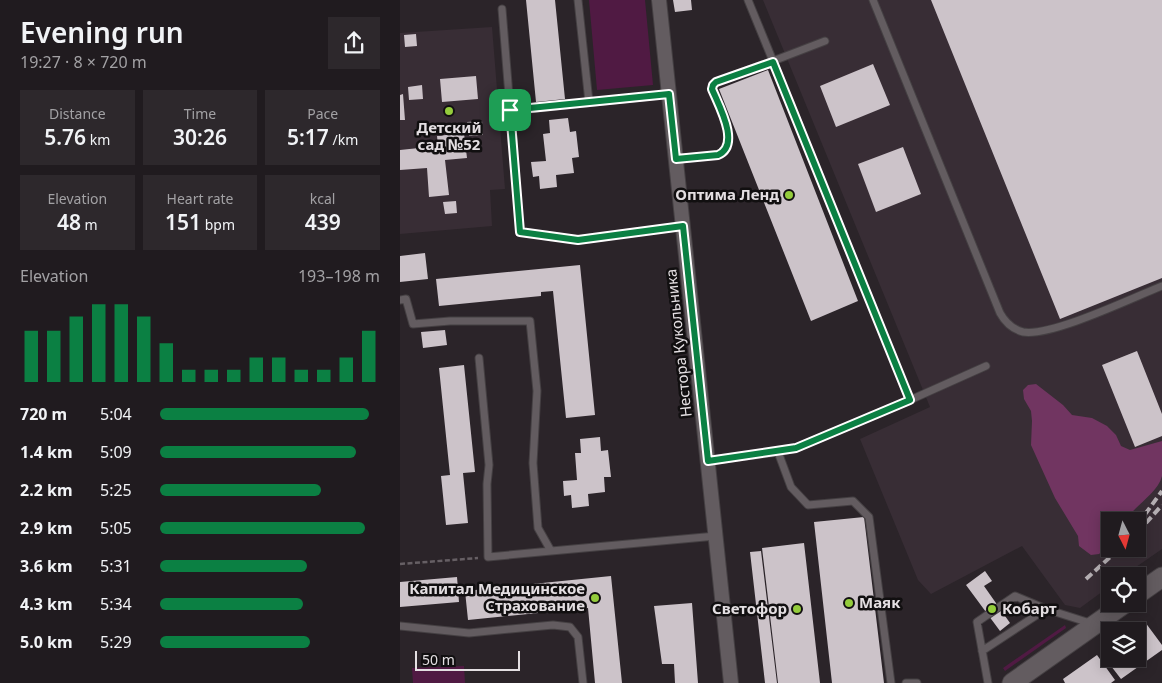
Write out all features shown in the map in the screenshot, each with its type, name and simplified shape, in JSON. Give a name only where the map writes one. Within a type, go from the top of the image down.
[{"type":"main road","points":[[1146,588],[1162,577]]},
{"type":"main road","points":[[1012,683],[1113,612]]},
{"type":"street","name":"Нестора Кукольника","points":[[659,0],[731,683]]},
{"type":"lane","points":[[578,0],[589,102]]},
{"type":"lane","points":[[748,0],[910,400]]},
{"type":"lane","points":[[873,0],[1000,313],[1007,324],[1023,332],[1042,332],[1064,326],[1162,286]]},
{"type":"lane","points":[[502,9],[520,232],[578,240],[683,226]]},
{"type":"lane","points":[[676,159],[718,155],[724,152],[728,146],[729,134],[712,89],[716,82],[825,41]]},
{"type":"lane","points":[[510,110],[669,94]]},
{"type":"lane","points":[[400,300],[406,299],[413,324],[450,321],[530,321],[537,391],[533,464],[538,528],[551,552]]},
{"type":"lane","points":[[479,358],[489,465],[487,484],[488,557],[716,536]]},
{"type":"lane","points":[[708,461],[796,448],[986,366]]},
{"type":"lane","points":[[778,452],[791,487],[808,505],[853,501],[869,517],[891,683]]},
{"type":"lane","points":[[988,683],[977,622],[1016,596],[1096,624]]},
{"type":"lane","points":[[982,651],[1046,608]]},
{"type":"lane","points":[[400,626],[469,633],[554,625],[570,627],[578,637],[583,683]]},
{"type":"lane","points":[[906,683],[917,683]]},
{"type":"path","points":[[400,564],[488,557]]},
{"type":"shaded area","points":[[589,0],[645,0],[653,85],[597,90]]},
{"type":"shaded area","points":[[763,0],[1162,0],[1162,549],[1136,567],[1101,567],[1101,593],[1080,608],[1065,605],[1022,546],[931,594],[918,580],[860,439],[930,407]]},
{"type":"shaded area","name":"Детский сад №52","points":[[492,27],[505,189],[490,190],[492,226],[400,234],[400,33]]},
{"type":"shaded area","points":[[1036,384],[1063,405],[1072,415],[1092,418],[1107,426],[1116,435],[1121,446],[1130,450],[1162,441],[1162,476],[1151,494],[1132,512],[1101,512],[1101,552],[1099,554],[1091,555],[1079,546],[1078,536],[1055,498],[1031,445],[1031,411],[1024,399],[1023,390],[1028,385]]},
{"type":"shaded area","points":[[1065,625],[1066,628],[1005,671],[1003,668]]},
{"type":"shaded area","points":[[464,666],[465,683],[413,683],[412,668]]},
{"type":"building","points":[[526,0],[555,0],[565,99],[536,102]]},
{"type":"building","points":[[673,0],[691,0],[692,10],[675,12]]},
{"type":"building","points":[[931,0],[1162,0],[1162,278],[1060,319]]},
{"type":"building","points":[[416,34],[417,46],[405,47],[404,35]]},
{"type":"building","points":[[873,64],[890,105],[836,127],[820,86]]},
{"type":"building","name":"Оптима Ленд","points":[[768,70],[858,301],[811,321],[719,89]]},
{"type":"building","points":[[476,76],[478,99],[442,102],[440,79]]},
{"type":"building","points":[[422,85],[423,99],[409,100],[408,87]]},
{"type":"building","points":[[403,94],[405,120],[400,120],[400,95]]},
{"type":"building","points":[[568,118],[570,132],[576,131],[579,157],[572,158],[574,173],[556,175],[557,187],[540,189],[539,176],[533,177],[531,162],[546,161],[543,134],[550,133],[549,120]]},
{"type":"building","points":[[482,121],[483,135],[469,136],[467,122]]},
{"type":"building","points":[[464,133],[467,158],[445,160],[449,195],[429,197],[427,168],[400,170],[400,150],[438,146],[437,136]]},
{"type":"building","points":[[903,147],[921,194],[876,212],[858,164]]},
{"type":"building","points":[[456,201],[457,213],[445,214],[443,202]]},
{"type":"building","points":[[425,253],[428,279],[400,282],[400,256]]},
{"type":"building","points":[[580,265],[595,415],[566,418],[553,291],[541,292],[541,296],[439,306],[436,279]]},
{"type":"building","points":[[445,330],[447,345],[423,348],[421,332]]},
{"type":"building","points":[[1137,351],[1162,414],[1162,436],[1135,447],[1102,365]]},
{"type":"building","points":[[464,365],[475,472],[463,473],[468,523],[446,525],[441,476],[450,475],[439,368]]},
{"type":"building","points":[[600,437],[601,451],[608,450],[611,477],[604,477],[605,492],[588,494],[589,506],[572,508],[571,495],[564,496],[563,481],[577,480],[575,453],[581,453],[580,439]]},
{"type":"building","name":"Маяк","points":[[864,517],[884,683],[832,683],[814,522]]},
{"type":"building","points":[[804,543],[820,683],[778,683],[762,548]]},
{"type":"building","points":[[761,551],[777,683],[765,683],[750,552]]},
{"type":"building","name":"Кобарт","points":[[985,571],[992,581],[984,586],[1010,623],[1000,631],[966,585]]},
{"type":"building","points":[[611,576],[622,683],[595,683],[588,608],[468,620],[465,591]]},
{"type":"building","points":[[457,577],[459,602],[400,607],[400,582]]},
{"type":"building","points":[[692,603],[698,683],[675,683],[674,664],[662,664],[654,606]]},
{"type":"building","points":[[1146,623],[1162,645],[1162,650],[1146,661]]},
{"type":"building","points":[[1097,655],[1101,661],[1101,667],[1106,667],[1115,680],[1111,683],[1065,683],[1063,679]]},
{"type":"building","points":[[1112,667],[1138,667],[1121,679]]},
{"type":"railway","points":[[1146,513],[1162,491]]},
{"type":"railway","points":[[1146,523],[1162,505]]},
{"type":"railway","points":[[1086,579],[1109,558]]},
{"type":"place","name":"Детский сад №52","points":[[449,111]]},
{"type":"place","name":"Оптима Ленд","points":[[789,195]]},
{"type":"place","name":"Капитал Медицинское Страхование","points":[[595,598]]},
{"type":"place","name":"Маяк","points":[[849,603]]},
{"type":"place","name":"Светофор","points":[[797,609]]},
{"type":"place","name":"Кобарт","points":[[992,609]]},
{"type":"route","points":[[773,62],[910,400],[796,448],[708,461],[683,226],[578,240],[520,232],[510,110],[669,94],[676,159],[718,155],[724,152],[728,146],[729,134],[712,89],[713,85],[716,82],[773,62]]}]
